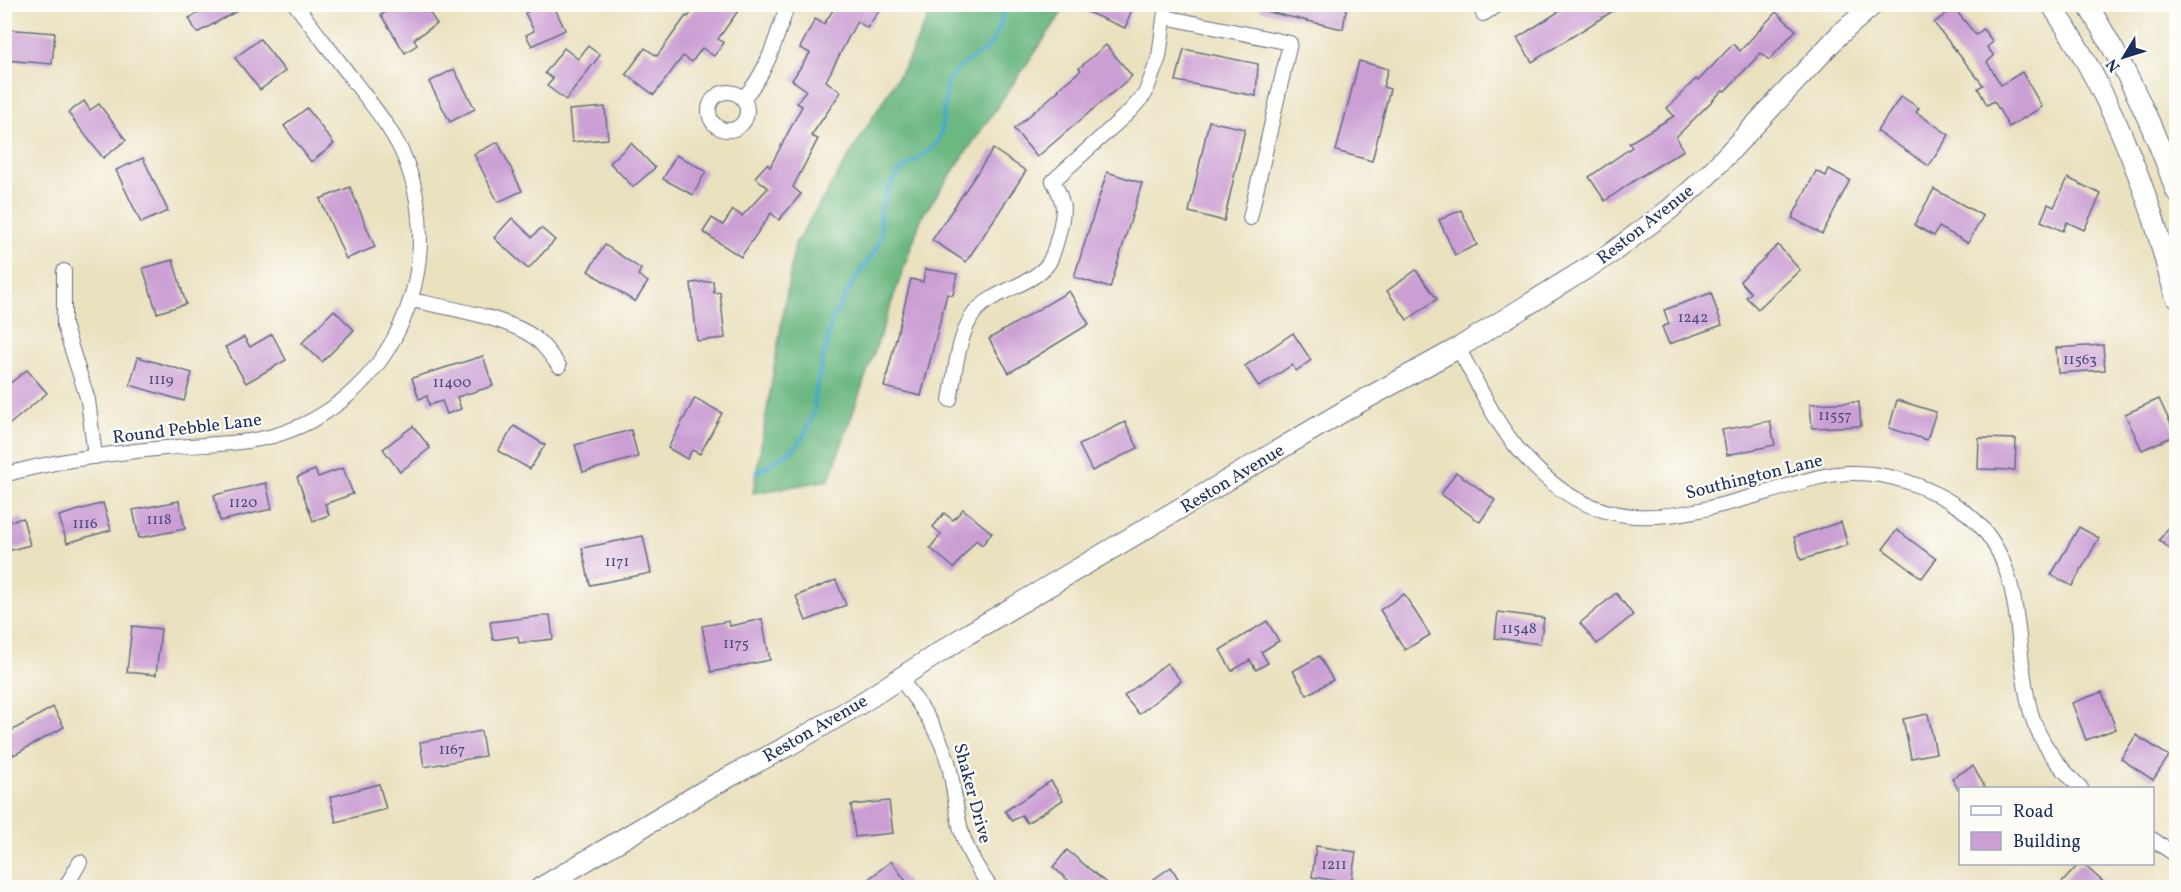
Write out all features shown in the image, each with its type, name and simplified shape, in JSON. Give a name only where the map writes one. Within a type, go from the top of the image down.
[{"type":"street","name":"Round Pebble Lane","points":[[4,475],[95,457],[165,448],[247,442],[275,435],[300,425],[329,409],[372,372],[387,351],[402,324],[419,270],[420,215],[414,187],[394,136],[295,4]]},
{"type":"street","points":[[743,98],[754,87],[764,71],[788,4]]},
{"type":"street","points":[[1482,14],[1500,4]]},
{"type":"street","name":"Reston Avenue","points":[[540,888],[712,786],[788,746],[968,634],[1351,406],[1458,348],[1610,254],[1670,209],[1708,175],[1840,34],[1874,4]]},
{"type":"street","points":[[2051,4],[2082,56],[2127,147],[2150,207],[2176,297]]},
{"type":"street","points":[[2087,4],[2138,97],[2176,191]]},
{"type":"street","points":[[950,400],[965,328],[974,313],[986,302],[1036,274],[1047,265],[1053,254],[1064,212],[1063,198],[1053,181],[1130,111],[1145,94],[1159,57],[1165,11],[1290,43],[1250,218]]},
{"type":"street","points":[[64,271],[64,325],[88,400],[95,457]]},
{"type":"street","points":[[411,300],[474,314],[527,333],[548,350],[559,366]]},
{"type":"street","name":"Southington Lane","points":[[1458,348],[1501,425],[1519,450],[1553,482],[1576,499],[1599,510],[1617,515],[1665,516],[1715,507],[1820,477],[1847,473],[1876,474],[1915,483],[1936,492],[1962,510],[1990,538],[2006,566],[2016,609],[2028,699],[2038,732],[2049,751],[2079,787]]},
{"type":"street","name":"Shaker Drive","points":[[900,678],[938,735],[948,761],[961,830],[968,850],[991,888]]},
{"type":"street","points":[[2154,840],[2176,855]]},
{"type":"street","points":[[65,888],[80,862]]},
{"type":"green space","points":[[934,5],[1065,5],[922,216],[829,480],[753,493],[795,244],[907,62]]},
{"type":"building","points":[[197,4],[250,4],[197,33],[189,18],[200,12]]},
{"type":"building","points":[[398,4],[424,4],[437,24],[414,39],[417,45],[405,53],[381,15]]},
{"type":"building","points":[[542,4],[553,4],[565,30],[532,46],[526,35],[534,31],[525,13]]},
{"type":"building","points":[[698,4],[743,4],[718,39],[724,43],[714,56],[702,48],[692,62],[683,56],[654,95],[626,74],[645,48],[657,56],[686,16],[688,17]]},
{"type":"building","points":[[837,4],[884,4],[867,28],[857,21],[826,81],[841,92],[811,136],[818,139],[793,187],[801,194],[779,220],[771,213],[741,257],[703,232],[712,218],[723,225],[733,210],[742,216],[768,188],[755,177],[767,164],[770,167],[802,106],[797,103],[806,90],[792,80],[810,53],[800,48],[815,19],[824,24]]},
{"type":"building","points":[[1068,4],[1134,4],[1125,28]]},
{"type":"building","points":[[1260,4],[1347,4],[1343,29],[1260,10]]},
{"type":"building","points":[[1571,4],[1624,4],[1532,62],[1517,38]]},
{"type":"building","points":[[1954,8],[1976,35],[1983,29],[1993,42],[1987,47],[1994,56],[1987,62],[2001,85],[2022,72],[2042,107],[2009,127],[1994,101],[1987,105],[1978,88],[1983,85],[1934,23]]},
{"type":"building","points":[[1776,12],[1796,30],[1769,60],[1761,53],[1676,137],[1684,150],[1605,201],[1589,177],[1632,147],[1629,143],[1674,116],[1667,108],[1696,79],[1698,81],[1733,44],[1740,51]]},
{"type":"building","points":[[4,29],[55,33],[52,64],[4,60]]},
{"type":"building","points":[[260,39],[285,71],[260,90],[235,58]]},
{"type":"building","points":[[1106,45],[1132,76],[1037,157],[1014,129]]},
{"type":"building","points":[[588,46],[600,55],[566,100],[547,86],[553,79],[545,73],[564,48],[578,59]]},
{"type":"building","points":[[1184,49],[1258,64],[1256,96],[1176,81]]},
{"type":"building","points":[[1359,61],[1388,69],[1383,87],[1390,89],[1372,161],[1336,151]]},
{"type":"building","points":[[454,69],[475,109],[450,122],[429,82]]},
{"type":"building","points":[[1901,96],[1919,108],[1916,112],[1949,135],[1929,166],[1877,131]]},
{"type":"building","points":[[84,101],[90,110],[99,104],[126,140],[103,158],[68,113]]},
{"type":"building","points":[[605,107],[608,139],[572,142],[569,110]]},
{"type":"building","points":[[307,108],[334,144],[311,162],[284,126]]},
{"type":"building","points":[[1209,121],[1245,129],[1224,221],[1189,212]]},
{"type":"building","points":[[498,142],[522,191],[498,202],[474,154]]},
{"type":"building","points":[[631,143],[655,168],[633,187],[610,163]]},
{"type":"building","points":[[993,149],[1026,171],[966,262],[932,240]]},
{"type":"building","points":[[676,155],[706,171],[693,195],[663,179]]},
{"type":"building","points":[[143,158],[168,211],[141,223],[116,170]]},
{"type":"building","points":[[1829,169],[1850,180],[1822,234],[1792,218],[1816,171],[1826,176]]},
{"type":"building","points":[[1107,172],[1142,183],[1110,288],[1074,277]]},
{"type":"building","points":[[2068,178],[2101,194],[2084,230],[2067,222],[2063,231],[2041,221],[2048,204],[2054,207]]},
{"type":"building","points":[[350,187],[375,247],[346,259],[320,199]]},
{"type":"building","points":[[1934,189],[1983,216],[1968,243],[1939,227],[1934,236],[1914,225]]},
{"type":"building","points":[[1461,210],[1477,245],[1455,255],[1439,220]]},
{"type":"building","points":[[512,218],[532,237],[541,228],[555,240],[528,269],[494,238]]},
{"type":"building","points":[[605,245],[641,269],[638,275],[648,282],[635,302],[588,271]]},
{"type":"building","points":[[1778,245],[1800,270],[1758,309],[1746,297],[1751,293],[1740,281]]},
{"type":"building","points":[[173,260],[186,304],[157,313],[143,268]]},
{"type":"building","points":[[925,269],[957,274],[953,295],[947,294],[921,396],[884,387],[911,279],[923,282]]},
{"type":"building","points":[[1416,270],[1437,299],[1407,320],[1387,291]]},
{"type":"building","points":[[713,281],[714,293],[720,292],[725,338],[697,341],[691,283]]},
{"type":"building","points":[[1069,291],[1089,324],[1009,373],[989,339]]},
{"type":"building","points":[[1711,293],[1722,325],[1669,344],[1662,327],[1669,324],[1664,310]]},
{"type":"building","points":[[334,310],[354,330],[322,362],[302,343]]},
{"type":"building","points":[[1293,333],[1311,360],[1296,371],[1292,365],[1259,387],[1245,366]]},
{"type":"building","points":[[272,334],[286,360],[246,383],[225,347],[244,337],[250,347]]},
{"type":"building","points":[[2103,345],[2105,370],[2058,373],[2056,348]]},
{"type":"building","points":[[483,356],[493,386],[457,397],[461,409],[447,414],[442,401],[429,405],[427,396],[419,399],[412,378]]},
{"type":"building","points":[[138,357],[192,373],[184,401],[130,385]]},
{"type":"building","points":[[27,370],[47,393],[4,429],[4,388]]},
{"type":"building","points":[[695,398],[722,413],[700,454],[692,450],[687,459],[668,448]]},
{"type":"building","points":[[2159,399],[2176,435],[2142,450],[2125,414]]},
{"type":"building","points":[[1897,400],[1936,412],[1927,440],[1889,428]]},
{"type":"building","points":[[1859,402],[1861,426],[1812,428],[1810,404]]},
{"type":"building","points":[[1770,421],[1775,445],[1727,455],[1722,430]]},
{"type":"building","points":[[1125,422],[1138,448],[1092,471],[1079,445]]},
{"type":"building","points":[[413,426],[430,448],[400,472],[383,449]]},
{"type":"building","points":[[514,426],[545,445],[530,469],[498,451]]},
{"type":"building","points":[[631,430],[638,457],[583,472],[575,445]]},
{"type":"building","points":[[1979,438],[2016,439],[2015,470],[1978,469]]},
{"type":"building","points":[[343,468],[353,494],[325,504],[329,515],[313,521],[297,477],[315,470],[318,477]]},
{"type":"building","points":[[1456,472],[1495,500],[1480,522],[1441,494]]},
{"type":"building","points":[[266,483],[272,509],[220,521],[214,495]]},
{"type":"building","points":[[179,501],[185,529],[139,538],[133,510]]},
{"type":"building","points":[[103,503],[111,530],[67,543],[59,516]]},
{"type":"building","points":[[963,509],[992,533],[982,545],[976,540],[954,568],[930,548],[941,534],[933,527],[944,513],[953,520]]},
{"type":"building","points":[[23,518],[30,545],[4,552],[4,523]]},
{"type":"building","points":[[2176,518],[2176,554],[2159,540]]},
{"type":"building","points":[[1841,522],[1848,545],[1801,560],[1794,537]]},
{"type":"building","points":[[2079,527],[2099,538],[2072,586],[2051,575]]},
{"type":"building","points":[[1897,530],[1936,559],[1922,578],[1883,549]]},
{"type":"building","points":[[643,536],[651,573],[590,585],[582,548]]},
{"type":"building","points":[[836,580],[846,605],[806,621],[796,596]]},
{"type":"building","points":[[1616,593],[1633,615],[1597,644],[1580,623]]},
{"type":"building","points":[[1404,594],[1430,635],[1405,650],[1380,610]]},
{"type":"building","points":[[1498,612],[1544,618],[1540,644],[1495,638]]},
{"type":"building","points":[[550,615],[553,639],[519,643],[518,636],[493,640],[490,622]]},
{"type":"building","points":[[762,619],[770,660],[711,672],[702,626],[729,621],[730,626]]},
{"type":"building","points":[[1267,621],[1279,641],[1261,652],[1268,663],[1256,670],[1250,660],[1232,671],[1220,650]]},
{"type":"building","points":[[132,626],[161,629],[156,675],[127,672]]},
{"type":"building","points":[[1319,656],[1333,680],[1307,695],[1293,671]]},
{"type":"building","points":[[1167,663],[1181,681],[1139,714],[1124,696]]},
{"type":"building","points":[[2102,692],[2116,729],[2086,740],[2072,703]]},
{"type":"building","points":[[53,707],[64,727],[14,755],[4,735]]},
{"type":"building","points":[[1928,714],[1936,753],[1911,758],[1903,719]]},
{"type":"building","points":[[481,731],[485,756],[424,767],[420,742]]},
{"type":"building","points":[[2136,735],[2169,756],[2153,780],[2121,759]]},
{"type":"building","points":[[1973,766],[1985,787],[1959,787],[1958,789],[1952,778]]},
{"type":"building","points":[[1051,781],[1063,800],[1027,823],[1022,815],[1012,821],[1005,811]]},
{"type":"building","points":[[379,784],[386,809],[336,822],[330,797]]},
{"type":"building","points":[[889,801],[893,833],[855,837],[851,805]]},
{"type":"building","points":[[1316,846],[1356,852],[1351,883],[1312,877]]},
{"type":"building","points":[[1067,850],[1112,888],[1077,888],[1053,867]]},
{"type":"building","points":[[891,861],[911,888],[875,888],[869,879]]},
{"type":"building","points":[[2078,865],[2084,865],[2110,888],[2057,888]]},
{"type":"building","points":[[1171,867],[1184,888],[1141,888]]},
{"type":"waterway","points":[[758,472],[796,447],[805,433],[814,413],[815,394],[832,320],[858,274],[873,255],[881,235],[880,213],[887,190],[899,172],[934,147],[941,134],[947,82],[957,69],[989,47],[999,28],[1006,4]]}]
